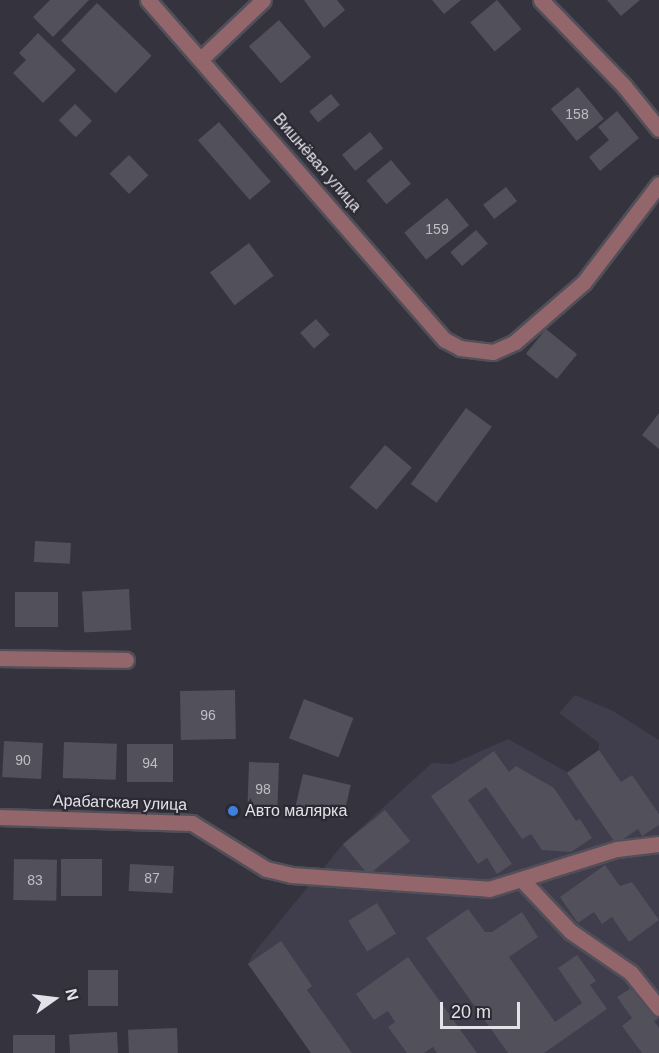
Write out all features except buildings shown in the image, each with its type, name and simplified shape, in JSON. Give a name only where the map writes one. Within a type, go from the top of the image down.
[{"type":"street","name":"Вишнёвая улица","points":[[148,0],[202,58],[445,340],[460,348],[493,351],[515,342],[584,282],[659,184]]},
{"type":"street","points":[[202,58],[263,0]]},
{"type":"street","points":[[541,0],[624,86],[659,129]]},
{"type":"street","points":[[0,658],[126,660]]},
{"type":"street","name":"Арабатская улица","points":[[0,817],[192,823],[266,869],[291,875],[489,889],[617,849],[659,844]]},
{"type":"street","points":[[522,880],[570,931],[631,973],[659,1008]]},
{"type":"shaded area","points":[[575,695],[613,711],[659,740],[659,1053],[311,1053],[248,964],[253,954],[343,844],[432,763],[452,764],[508,739],[567,772],[599,750],[599,743],[559,713]]},
{"type":"place","name":"Авто малярка","points":[[233,811]]}]
